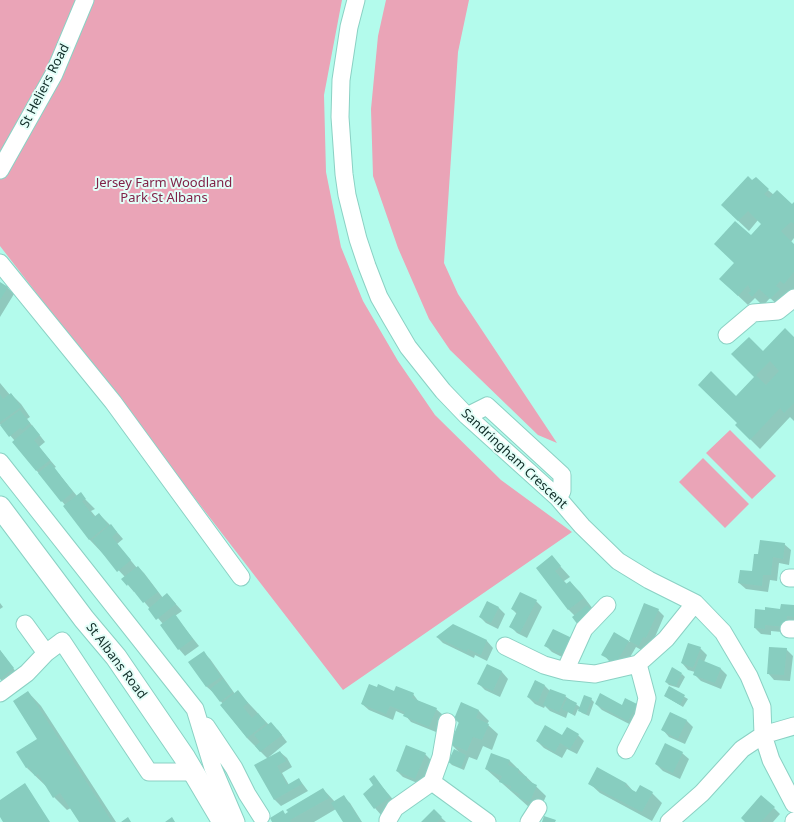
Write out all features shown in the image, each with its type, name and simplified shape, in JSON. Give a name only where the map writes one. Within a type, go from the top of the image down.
[{"type":"main road","name":"St Albans Road","points":[[0,507],[84,619],[116,657],[194,772],[222,822]]},
{"type":"street","name":"St Heliers Road","points":[[0,170],[54,74],[85,0]]},
{"type":"street","name":"Sandringham Crescent","points":[[356,0],[344,54],[341,80],[340,118],[342,159],[347,196],[358,239],[379,297],[408,347],[443,391],[467,416],[558,498],[582,526],[618,561],[649,580],[694,603],[723,632],[749,676],[762,707],[763,735],[772,760],[794,804]]},
{"type":"street","points":[[0,263],[113,402],[241,577]]},
{"type":"street","points":[[728,335],[753,313],[778,311],[794,298]]},
{"type":"street","points":[[0,462],[195,709],[234,768],[247,794],[261,816]]},
{"type":"street","points":[[506,646],[544,664],[565,670],[595,674],[638,664],[666,639],[694,603]]},
{"type":"street","points":[[565,670],[584,629],[607,604]]},
{"type":"street","points":[[25,624],[46,653]]},
{"type":"street","points":[[0,693],[27,673],[46,653],[62,641],[148,772],[194,772]]},
{"type":"street","points":[[626,750],[643,717],[647,698],[638,664]]},
{"type":"street","points":[[195,709],[213,768],[236,822]]},
{"type":"street","points":[[387,821],[395,808],[432,782],[441,757],[447,722]]},
{"type":"street","points":[[670,822],[702,793],[742,749],[763,735],[794,726]]},
{"type":"street","points":[[432,782],[487,822]]},
{"type":"green space","name":"Jersey Farm Woodland Park St Albans","points":[[0,0],[342,0],[324,95],[326,172],[341,247],[363,301],[398,361],[435,415],[501,480],[572,532],[343,690],[0,246]]},
{"type":"green space","points":[[386,0],[469,0],[458,52],[444,263],[458,294],[557,443],[538,435],[450,350],[429,319],[398,248],[373,176],[371,109],[378,36]]},
{"type":"green space","points":[[730,430],[776,476],[752,499],[706,453]]},
{"type":"green space","points":[[703,458],[749,504],[725,528],[679,482]]},
{"type":"building","points":[[748,176],[752,180],[756,177],[769,189],[764,194],[769,198],[777,190],[792,204],[794,202],[794,224],[791,222],[781,231],[794,244],[794,272],[784,284],[780,281],[776,286],[780,289],[770,299],[759,289],[752,297],[748,293],[751,291],[748,285],[738,296],[719,279],[734,263],[714,244],[735,221],[751,235],[761,224],[748,211],[738,221],[721,205]]},
{"type":"building","points":[[0,282],[8,287],[0,300]]},
{"type":"building","points":[[785,328],[794,337],[794,403],[784,413],[780,408],[750,440],[735,425],[737,423],[698,385],[711,371],[736,396],[754,377],[731,354],[749,337],[763,351]],"holes":[[[770,361],[779,371],[766,385],[756,375]]]},
{"type":"building","points":[[11,393],[21,407],[0,422],[0,394],[3,399]]},
{"type":"building","points":[[20,410],[30,423],[22,430],[20,428],[9,437],[0,425]]},
{"type":"building","points":[[32,425],[40,435],[34,440],[50,460],[36,471],[12,442]]},
{"type":"building","points":[[51,463],[73,492],[61,502],[38,473]]},
{"type":"building","points":[[81,492],[86,499],[82,501],[94,517],[99,513],[108,525],[89,540],[63,506]]},
{"type":"building","points":[[111,524],[117,532],[112,537],[131,560],[117,572],[92,540]]},
{"type":"building","points":[[760,540],[785,543],[783,559],[773,557],[771,575],[763,575],[762,586],[738,583],[740,570],[752,571],[754,554],[758,554]]},
{"type":"building","points":[[552,555],[561,566],[555,571],[566,584],[570,581],[584,598],[568,610],[536,568]]},
{"type":"building","points":[[138,566],[158,592],[143,603],[128,584],[127,586],[121,579]]},
{"type":"building","points":[[520,592],[537,600],[520,633],[509,627],[517,612],[511,609]]},
{"type":"building","points":[[167,593],[176,604],[156,620],[148,609]]},
{"type":"building","points":[[487,601],[499,607],[491,623],[479,617]]},
{"type":"building","points":[[644,603],[659,609],[646,638],[643,637],[639,646],[629,641]]},
{"type":"building","points":[[781,604],[794,605],[794,617],[787,616],[786,627],[765,625],[765,629],[754,628],[755,609],[765,610],[765,607],[780,609]]},
{"type":"building","points":[[587,605],[593,613],[578,625],[572,617]]},
{"type":"building","points":[[175,614],[193,639],[178,650],[160,625]]},
{"type":"building","points":[[453,624],[487,640],[481,655],[468,649],[467,652],[436,637]]},
{"type":"building","points":[[553,629],[574,639],[566,656],[544,646]]},
{"type":"building","points":[[614,632],[629,641],[616,663],[601,655]]},
{"type":"building","points":[[688,643],[701,647],[693,668],[681,663]]},
{"type":"building","points":[[769,647],[787,648],[784,675],[767,674]]},
{"type":"building","points":[[0,650],[14,668],[0,679]]},
{"type":"building","points":[[204,651],[221,677],[206,687],[188,662]]},
{"type":"building","points":[[699,659],[721,668],[715,683],[693,675]]},
{"type":"building","points":[[487,664],[502,671],[493,691],[477,684]]},
{"type":"building","points":[[672,667],[682,673],[676,686],[665,682]]},
{"type":"building","points":[[223,679],[233,692],[220,702],[210,689]]},
{"type":"building","points":[[535,680],[545,685],[538,702],[527,697]]},
{"type":"building","points":[[369,684],[377,687],[378,684],[394,691],[396,686],[414,693],[412,698],[437,708],[429,727],[403,716],[405,712],[390,706],[386,714],[361,704]]},
{"type":"building","points":[[669,686],[685,695],[680,705],[664,696]]},
{"type":"building","points":[[550,689],[566,695],[559,712],[543,705]]},
{"type":"building","points":[[238,690],[248,703],[243,707],[252,718],[258,713],[266,723],[247,738],[220,705]]},
{"type":"building","points":[[28,691],[112,822],[79,822],[60,793],[53,798],[38,774],[35,776],[29,767],[26,768],[16,752],[37,739],[13,701]]},
{"type":"building","points":[[600,693],[622,705],[625,698],[637,704],[628,721],[595,704]]},
{"type":"building","points":[[584,695],[592,698],[586,714],[578,711]]},
{"type":"building","points":[[567,698],[577,703],[572,714],[562,709]]},
{"type":"building","points":[[461,702],[479,710],[476,718],[489,724],[482,740],[473,737],[467,751],[450,744],[459,722],[454,719]]},
{"type":"building","points":[[670,712],[687,720],[678,739],[661,730]]},
{"type":"building","points":[[271,722],[282,735],[260,752],[255,746],[260,742],[254,735]]},
{"type":"building","points":[[545,725],[562,735],[567,727],[579,734],[570,749],[560,743],[555,752],[536,741]]},
{"type":"building","points":[[665,743],[683,752],[673,773],[655,764]]},
{"type":"building","points":[[406,745],[426,753],[415,779],[396,771]]},
{"type":"building","points":[[454,749],[466,755],[461,768],[448,762]]},
{"type":"building","points":[[280,751],[286,761],[277,766],[287,785],[299,778],[302,784],[274,800],[254,765]]},
{"type":"building","points":[[491,753],[510,760],[508,765],[519,769],[518,773],[527,777],[526,780],[537,785],[530,802],[519,798],[520,794],[510,790],[511,786],[499,782],[502,776],[485,769]]},
{"type":"building","points":[[597,767],[626,783],[625,786],[636,792],[640,785],[653,792],[642,812],[588,784]]},
{"type":"building","points":[[374,775],[390,797],[374,809],[363,794],[373,785],[369,779]]},
{"type":"building","points":[[25,783],[50,822],[3,822],[0,817],[0,800]]},
{"type":"building","points":[[323,788],[329,798],[290,820],[291,822],[272,822],[270,818],[283,810],[285,814],[288,812],[286,810]]},
{"type":"building","points":[[344,795],[361,822],[343,822],[331,803]]},
{"type":"building","points":[[761,795],[775,807],[761,822],[745,822],[741,818]]},
{"type":"building","points":[[434,809],[442,817],[437,822],[421,822]]},
{"type":"building","points":[[544,816],[556,820],[555,822],[542,822]]},
{"type":"building","points":[[128,817],[131,822],[121,822]]},
{"type":"building","points":[[172,817],[175,822],[165,822]]}]
